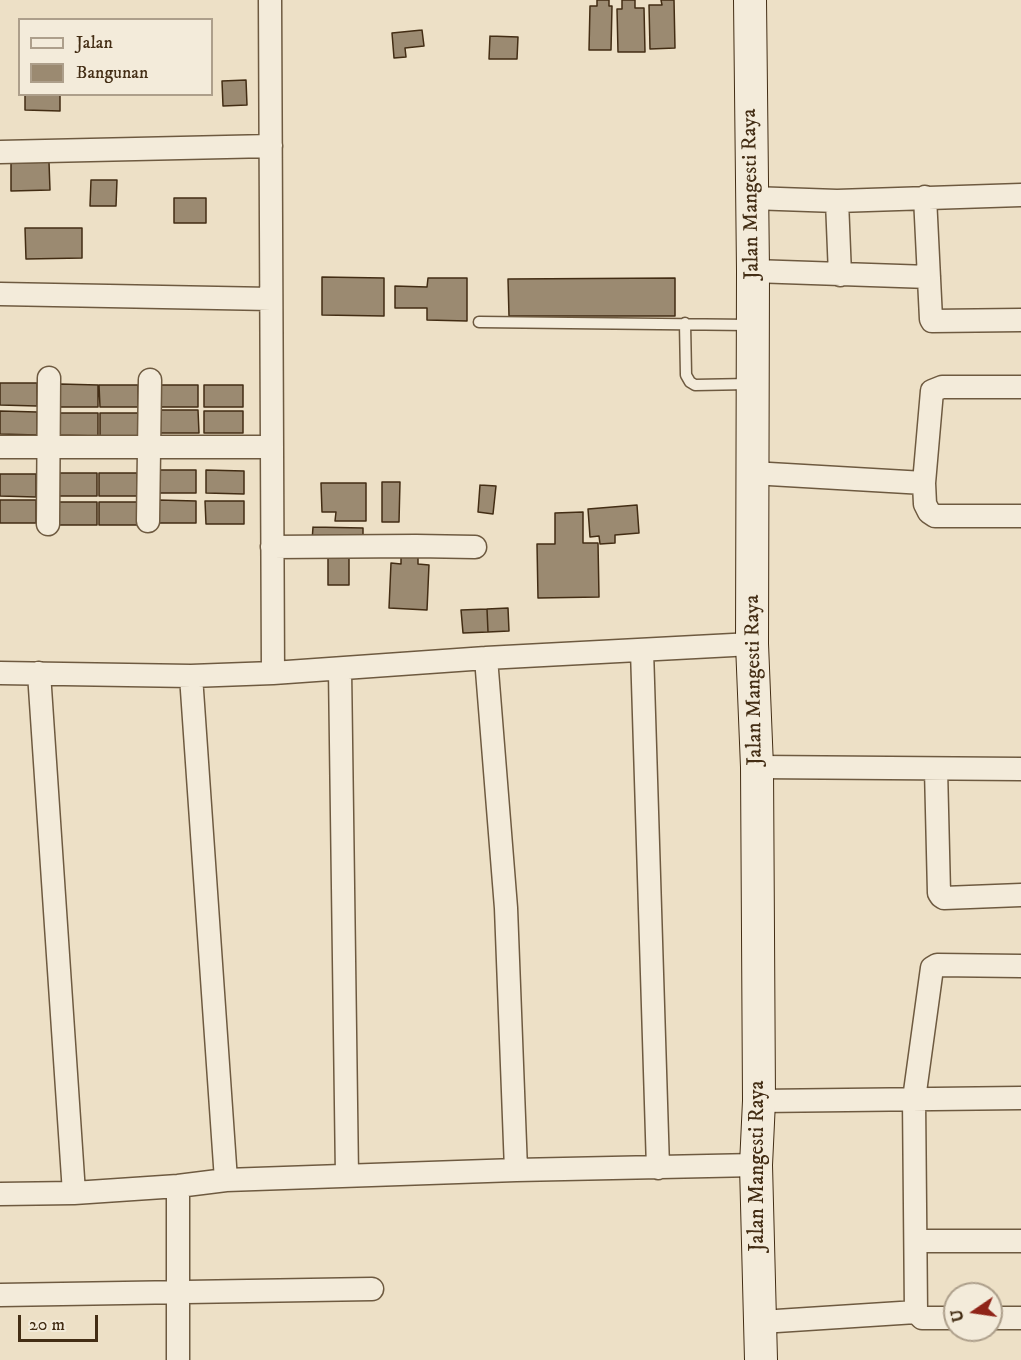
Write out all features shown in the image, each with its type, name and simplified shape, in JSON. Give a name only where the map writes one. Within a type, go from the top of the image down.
[{"type":"street","points":[[270,0],[273,674]]},
{"type":"street","name":"Jalan Mangesti Raya","points":[[750,0],[753,271],[752,644],[757,767],[759,1101],[756,1165],[761,1360]]},
{"type":"street","points":[[0,152],[271,146]]},
{"type":"street","points":[[751,198],[837,201],[1021,195]]},
{"type":"street","points":[[925,197],[932,321],[1021,320]]},
{"type":"street","points":[[837,201],[840,275]]},
{"type":"street","points":[[753,271],[929,277]]},
{"type":"street","points":[[0,294],[271,299]]},
{"type":"street","points":[[48,524],[49,378]]},
{"type":"street","points":[[148,521],[150,380]]},
{"type":"street","points":[[1021,387],[942,387],[932,391],[924,483],[925,504],[928,512],[935,516],[1021,516]]},
{"type":"street","points":[[0,447],[272,447]]},
{"type":"street","points":[[752,473],[924,483]]},
{"type":"street","points":[[272,547],[475,547]]},
{"type":"street","points":[[0,673],[190,676],[273,674],[486,658],[752,644]]},
{"type":"street","points":[[642,650],[658,1168]]},
{"type":"street","points":[[486,658],[506,908],[516,1170]]},
{"type":"street","points":[[340,669],[347,1176]]},
{"type":"street","points":[[39,673],[74,1193]]},
{"type":"street","points":[[190,676],[226,1180]]},
{"type":"street","points":[[757,767],[1021,769]]},
{"type":"street","points":[[936,769],[939,892],[941,896],[944,898],[1021,895]]},
{"type":"street","points":[[943,1318],[922,1318],[916,1312],[914,1099],[934,966],[1021,966]]},
{"type":"street","points":[[759,1101],[1021,1098]]},
{"type":"street","points":[[0,1194],[74,1193],[178,1186],[226,1180],[756,1165]]},
{"type":"street","points":[[178,1186],[178,1360]]},
{"type":"street","points":[[916,1241],[1021,1241]]},
{"type":"street","points":[[0,1295],[372,1289]]},
{"type":"street","points":[[761,1322],[916,1312]]},
{"type":"street","points":[[1003,1318],[1021,1318]]},
{"type":"lane","points":[[479,321],[753,325]]},
{"type":"lane","points":[[685,323],[686,375],[690,382],[695,385],[753,384]]},
{"type":"building","points":[[597,0],[609,0],[609,6],[612,6],[611,50],[589,50],[590,6],[597,6]]},
{"type":"building","points":[[622,0],[635,0],[635,8],[644,8],[645,52],[618,52],[617,9],[622,9]]},
{"type":"building","points":[[661,0],[674,0],[675,48],[650,49],[649,5],[662,5]]},
{"type":"building","points":[[422,30],[424,46],[405,48],[406,57],[394,58],[392,33]]},
{"type":"building","points":[[490,36],[518,37],[517,59],[489,59]]},
{"type":"building","points":[[246,80],[247,105],[223,106],[222,81]]},
{"type":"building","points":[[25,96],[60,96],[60,111],[25,110]]},
{"type":"building","points":[[49,162],[50,190],[11,191],[11,163]]},
{"type":"building","points":[[91,180],[117,180],[116,206],[90,206]]},
{"type":"building","points":[[174,198],[206,198],[206,223],[174,223]]},
{"type":"building","points":[[25,228],[82,228],[82,258],[26,259]]},
{"type":"building","points":[[322,277],[384,278],[384,316],[322,315]]},
{"type":"building","points":[[428,278],[467,278],[467,321],[427,320],[427,308],[395,308],[395,286],[427,287]]},
{"type":"building","points":[[675,278],[675,316],[509,316],[508,279]]},
{"type":"building","points":[[0,383],[37,383],[37,406],[0,405]]},
{"type":"building","points":[[60,384],[98,385],[98,407],[60,407]]},
{"type":"building","points":[[99,385],[138,385],[138,407],[100,407]]},
{"type":"building","points":[[160,385],[198,385],[198,407],[159,407]]},
{"type":"building","points":[[204,385],[243,385],[243,407],[204,407]]},
{"type":"building","points":[[160,410],[198,410],[199,433],[160,433]]},
{"type":"building","points":[[0,411],[37,412],[37,435],[0,434]]},
{"type":"building","points":[[204,411],[243,411],[243,433],[204,433]]},
{"type":"building","points":[[60,413],[98,413],[98,436],[60,435]]},
{"type":"building","points":[[100,413],[138,413],[138,436],[100,436]]},
{"type":"building","points":[[158,470],[196,470],[196,493],[158,493]]},
{"type":"building","points":[[206,470],[244,471],[244,494],[206,493]]},
{"type":"building","points":[[59,473],[97,473],[97,496],[59,496]]},
{"type":"building","points":[[99,473],[137,473],[138,496],[99,496]]},
{"type":"building","points":[[0,474],[36,474],[36,497],[0,496]]},
{"type":"building","points":[[382,482],[400,482],[399,522],[382,522]]},
{"type":"building","points":[[321,483],[366,483],[366,521],[335,521],[336,512],[322,512]]},
{"type":"building","points":[[480,485],[496,486],[493,514],[478,512]]},
{"type":"building","points":[[0,500],[36,500],[36,523],[0,523]]},
{"type":"building","points":[[158,500],[196,501],[196,523],[158,523]]},
{"type":"building","points":[[205,501],[244,501],[244,524],[206,524]]},
{"type":"building","points":[[59,502],[97,502],[97,525],[59,525]]},
{"type":"building","points":[[99,502],[138,502],[138,525],[99,525]]},
{"type":"building","points":[[637,505],[639,533],[615,535],[615,543],[600,544],[599,536],[590,537],[588,509]]},
{"type":"building","points":[[583,512],[583,543],[598,543],[599,597],[538,598],[537,544],[555,544],[555,513]]},
{"type":"building","points":[[313,527],[363,528],[363,542],[312,541]]},
{"type":"building","points":[[328,556],[349,556],[349,585],[328,585]]},
{"type":"building","points":[[401,556],[418,557],[418,564],[429,565],[427,610],[389,608],[391,563],[401,564]]},
{"type":"building","points":[[508,608],[509,631],[488,632],[487,609]]},
{"type":"building","points":[[487,609],[488,632],[463,633],[461,610]]}]
